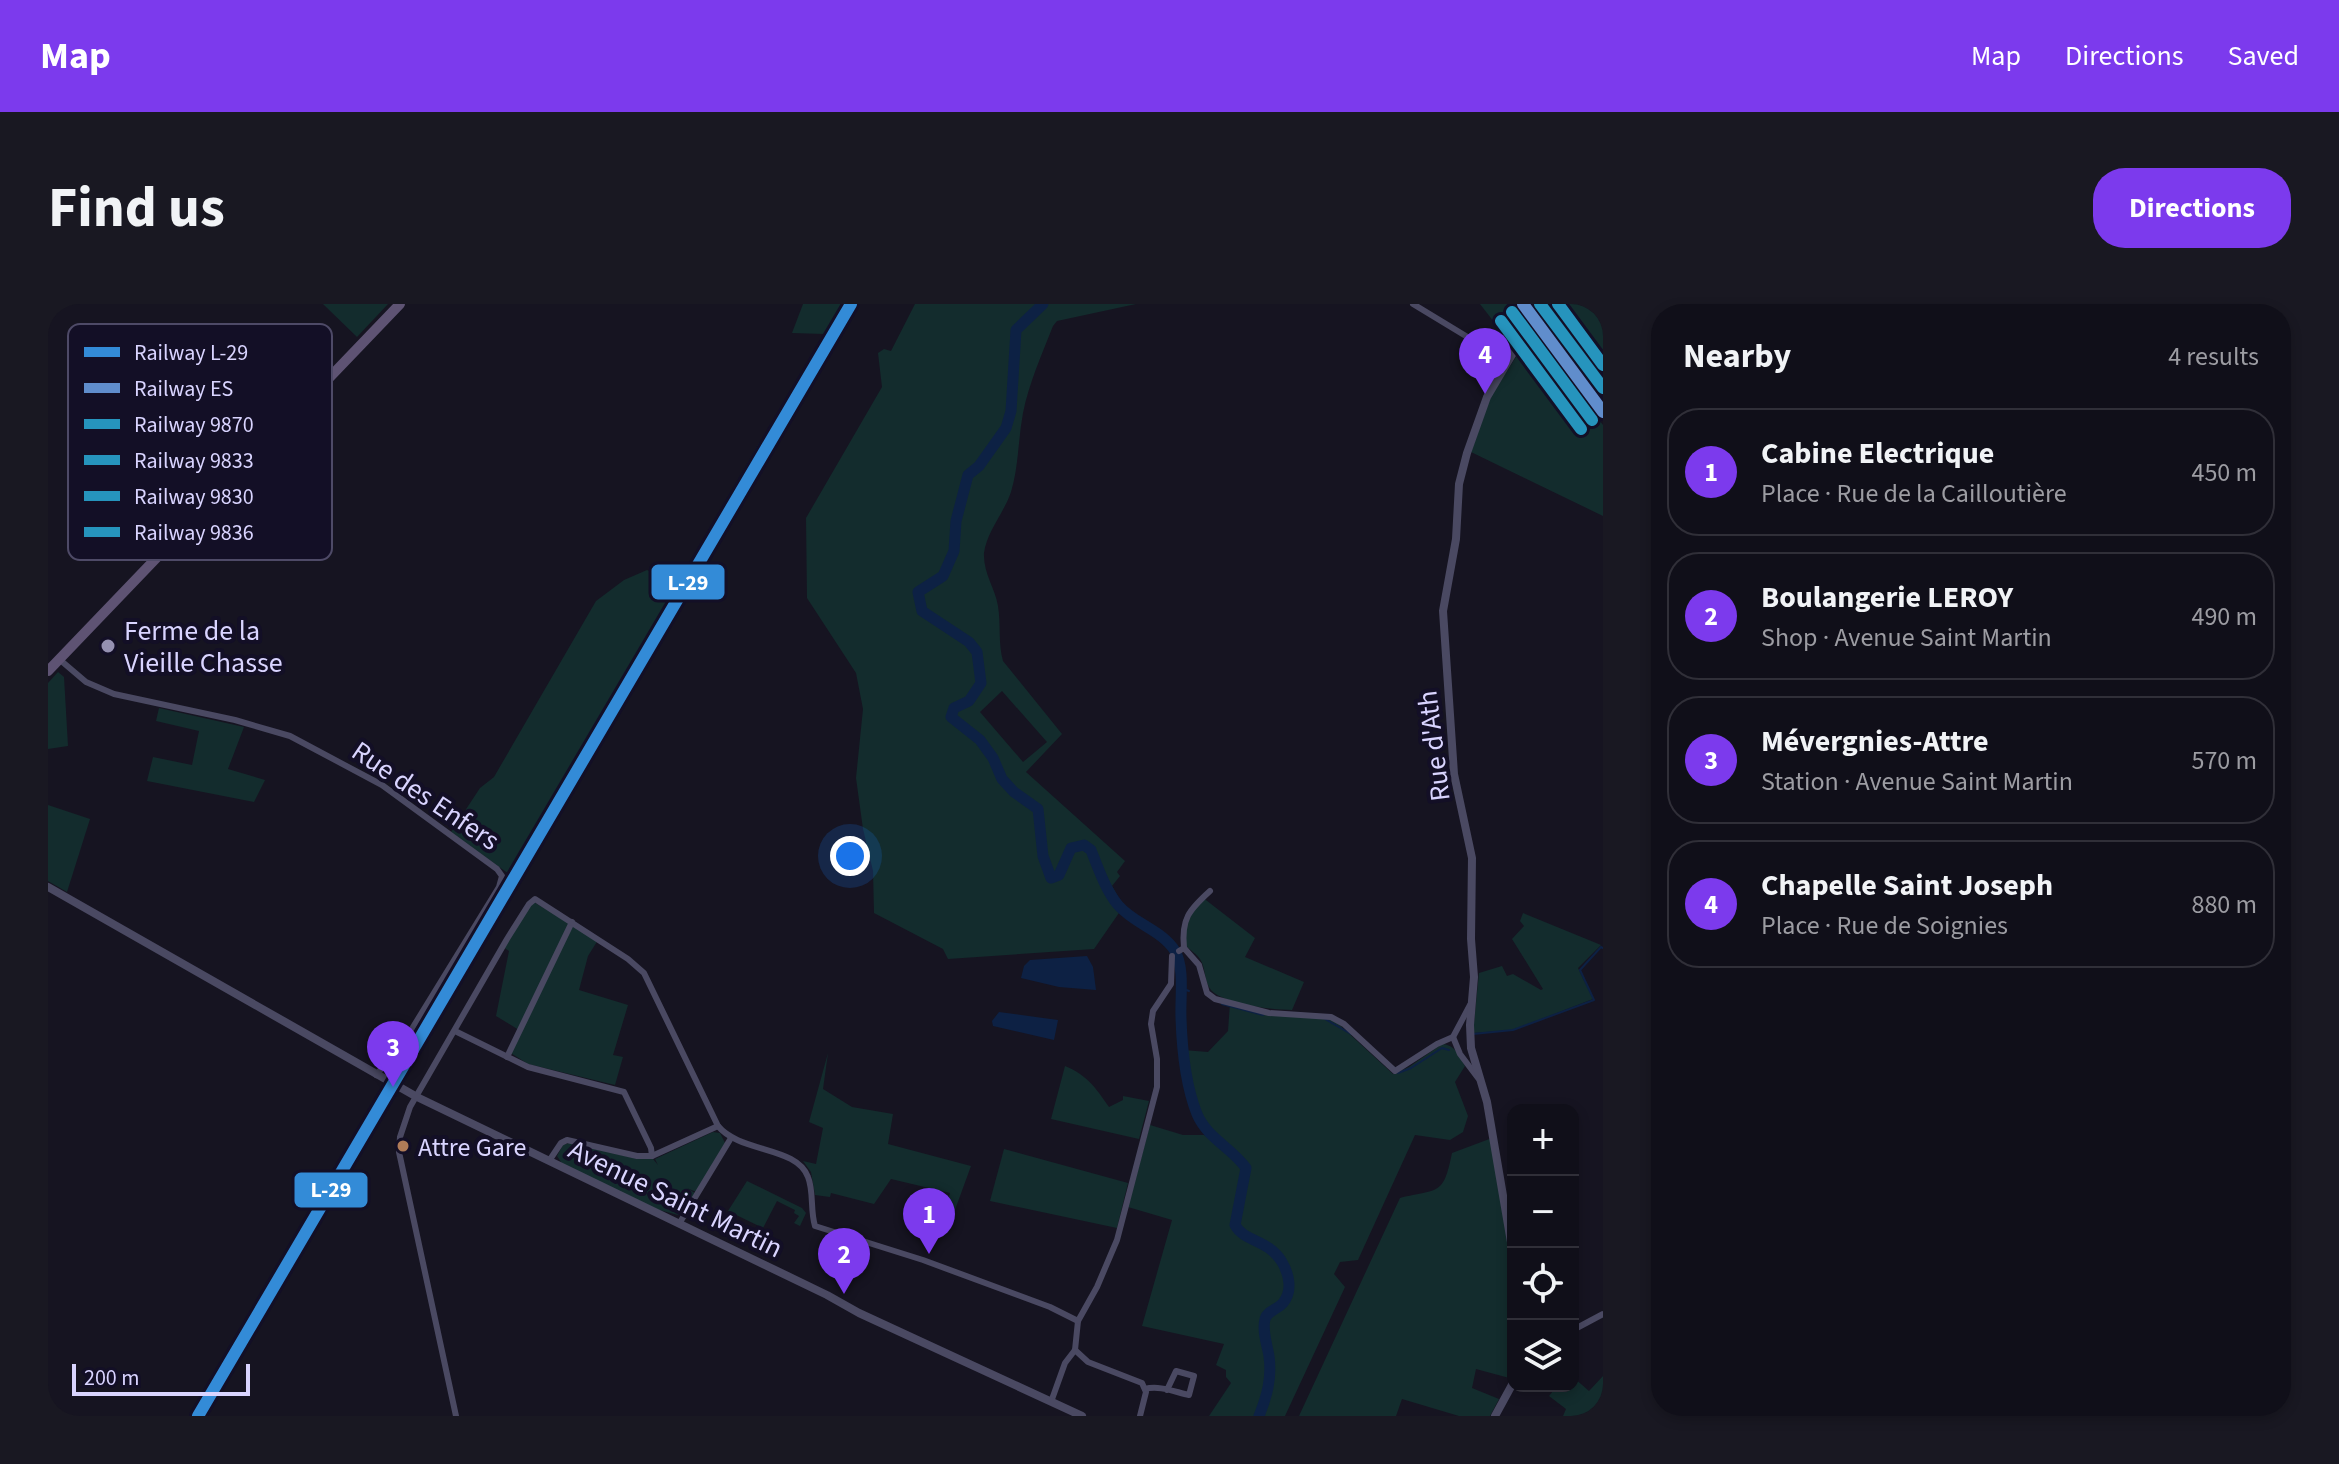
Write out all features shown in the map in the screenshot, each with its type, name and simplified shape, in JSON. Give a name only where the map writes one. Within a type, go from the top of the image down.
[{"type":"main road","points":[[332,375],[400,304]]},
{"type":"main road","points":[[48,671],[154,560]]},
{"type":"street","points":[[1413,304],[1507,361]]},
{"type":"street","name":"Rue d'Ath","points":[[1512,1248],[1487,1102],[1471,1048],[1474,977],[1472,858],[1454,774],[1443,611],[1456,539],[1459,484],[1475,428],[1487,397],[1542,304]]},
{"type":"street","name":"Rue des Enfers","points":[[59,659],[86,682],[114,694],[235,720],[290,736],[382,785],[497,869],[502,876],[499,887],[402,1045],[376,1075]]},
{"type":"street","name":"Avenue Saint Martin","points":[[48,887],[417,1097],[859,1313],[1082,1416]]},
{"type":"street","points":[[1210,891],[1184,922],[1182,950],[1199,965],[1207,993],[1215,999],[1269,1013],[1331,1017],[1344,1024],[1395,1071],[1453,1037]]},
{"type":"street","points":[[456,1416],[439,1349],[399,1152],[402,1127],[507,939],[535,899],[644,973],[718,1126],[731,1138],[791,1159],[801,1166],[808,1175],[815,1226],[923,1260],[1025,1297],[1078,1321]]},
{"type":"street","points":[[507,1057],[572,922]]},
{"type":"street","points":[[1051,1402],[1065,1363],[1075,1350],[1078,1321],[1117,1240],[1139,1148],[1154,1102],[1158,1070],[1151,1023],[1153,1011],[1171,984],[1172,956]]},
{"type":"street","name":"Rue d'Ath","points":[[1472,1003],[1453,1037],[1460,1054],[1479,1080]]},
{"type":"street","points":[[455,1031],[528,1067],[624,1092],[652,1156]]},
{"type":"street","points":[[549,1161],[561,1143],[567,1140],[637,1156],[652,1156],[718,1126]]},
{"type":"street","points":[[679,1224],[731,1138]]},
{"type":"street","points":[[1579,1327],[1603,1314]]},
{"type":"street","points":[[1075,1350],[1088,1362],[1142,1383],[1145,1389],[1140,1416]]},
{"type":"street","points":[[1145,1389],[1189,1395],[1194,1376],[1176,1371],[1167,1390]]},
{"type":"street","points":[[1495,1416],[1508,1392]]},
{"type":"green space","points":[[323,304],[388,304],[357,337]]},
{"type":"green space","points":[[803,304],[842,304],[824,334],[792,333]]},
{"type":"green space","points":[[915,304],[1043,304],[1016,330],[1012,411],[1017,331],[1042,306],[1136,304],[1057,321],[1053,326],[1026,402],[1011,492],[988,537],[984,553],[985,567],[998,606],[1003,661],[1062,734],[1026,772],[1125,861],[1117,872],[1120,876],[1112,886],[1120,900],[1116,905],[1121,910],[1094,949],[948,959],[943,949],[874,913],[873,871],[856,778],[863,709],[856,673],[807,598],[806,518],[882,387],[878,353],[884,349],[891,351]],"holes":[[[1002,691],[1047,742],[1023,762],[980,712]]]},
{"type":"green space","points":[[1480,304],[1514,304],[1526,321],[1511,344]]},
{"type":"green space","points":[[1546,304],[1603,304],[1603,395],[1542,312]]},
{"type":"green space","points":[[1533,330],[1554,363],[1603,425],[1603,516],[1471,452],[1490,398]]},
{"type":"green space","points":[[759,443],[764,445],[502,887],[509,874],[451,832],[480,788],[494,777],[596,601],[624,580],[647,570],[678,583]]},
{"type":"green space","points":[[58,672],[64,677],[68,746],[48,749],[48,683]]},
{"type":"green space","points":[[159,708],[244,727],[228,769],[265,780],[254,802],[147,781],[153,757],[192,765],[199,731],[156,721]]},
{"type":"green space","points":[[48,805],[90,819],[67,892],[48,881]]},
{"type":"green space","points":[[1202,897],[1255,938],[1245,957],[1304,982],[1292,1010],[1237,1002],[1211,990],[1200,959],[1186,946],[1183,920]]},
{"type":"green space","points":[[532,901],[598,940],[588,956],[579,990],[628,1005],[613,1055],[623,1057],[615,1085],[528,1064],[509,1052],[519,1030],[496,1016],[509,951],[503,947]]},
{"type":"green space","points":[[1523,913],[1601,945],[1578,968],[1593,999],[1513,1030],[1473,1033],[1479,973],[1502,966],[1507,976],[1513,974],[1543,989],[1512,939],[1524,926],[1520,921]]},
{"type":"green space","points":[[1230,1003],[1253,1009],[1331,1017],[1393,1074],[1442,1044],[1453,1048],[1465,1066],[1455,1082],[1468,1116],[1463,1132],[1450,1140],[1415,1135],[1358,1260],[1340,1262],[1334,1274],[1345,1287],[1285,1416],[1209,1416],[1231,1383],[1226,1377],[1226,1370],[1216,1365],[1224,1344],[1142,1326],[1172,1220],[1128,1207],[1150,1125],[1183,1135],[1204,1135],[1233,1154],[1210,1133],[1198,1115],[1187,1083],[1183,1050],[1208,1052],[1228,1031]],"holes":[[[1236,1156],[1246,1168],[1244,1188],[1236,1199],[1244,1169]]]},
{"type":"green space","points":[[828,1053],[823,1089],[852,1107],[893,1114],[888,1144],[971,1166],[952,1218],[944,1215],[950,1193],[891,1179],[874,1204],[831,1193],[830,1197],[815,1195],[811,1172],[803,1161],[816,1164],[823,1128],[809,1122]]},
{"type":"green space","points":[[1065,1066],[1090,1083],[1109,1107],[1123,1100],[1123,1096],[1149,1101],[1139,1139],[1051,1119]]},
{"type":"green space","points":[[713,1132],[720,1133],[725,1143],[696,1192],[687,1188],[695,1193],[678,1215],[659,1210],[563,1165],[557,1156],[563,1145],[569,1143],[638,1159],[653,1159],[658,1165],[655,1159]]},
{"type":"green space","points":[[1492,1138],[1507,1221],[1507,1377],[1476,1369],[1472,1388],[1499,1399],[1490,1416],[1459,1416],[1402,1399],[1396,1416],[1299,1416],[1400,1198],[1431,1191],[1442,1184],[1452,1153]]},
{"type":"green space","points":[[1004,1149],[1128,1183],[1117,1228],[990,1201]]},
{"type":"green space","points":[[747,1181],[802,1208],[806,1213],[800,1226],[794,1223],[799,1216],[794,1213],[795,1210],[777,1201],[763,1228],[728,1211]]},
{"type":"green space","points":[[1603,1376],[1603,1416],[1563,1416],[1566,1409],[1549,1396],[1552,1392],[1579,1392],[1579,1382],[1589,1391]]},
{"type":"water","points":[[1087,956],[1093,967],[1096,990],[1059,987],[1021,978],[1024,966],[1030,960]]},
{"type":"water","points":[[999,1012],[1058,1020],[1054,1040],[993,1026],[992,1021]]},
{"type":"waterway","points":[[1043,304],[1016,330],[1011,411],[1006,428],[979,466],[968,475],[956,521],[954,551],[943,576],[918,592],[922,611],[969,642],[977,652],[981,683],[969,701],[954,708],[951,717],[980,740],[993,758],[1002,779],[1014,792],[1038,809],[1043,856],[1051,878],[1059,875],[1071,848],[1084,845],[1091,850],[1118,905],[1163,938],[1178,958],[1183,1055],[1193,1103],[1207,1130],[1246,1168],[1235,1225],[1244,1235],[1270,1249],[1288,1277],[1286,1298],[1265,1319],[1270,1372],[1259,1416]]},
{"type":"waterway","points":[[1473,1034],[1513,1030],[1594,1000],[1580,970],[1603,948]]},
{"type":"waterway","points":[[1181,988],[1189,991]]},
{"type":"waterway","points":[[1222,1004],[1263,1015]]},
{"type":"waterway","points":[[1325,1019],[1351,1034]]},
{"type":"waterway","points":[[1398,1073],[1442,1048],[1449,1050]]},
{"type":"rail line","name":"L-29","points":[[198,1416],[851,304]]},
{"type":"rail line","name":"ES","points":[[1523,304],[1603,412]]},
{"type":"rail line","name":"9833","points":[[1540,304],[1603,388]]},
{"type":"rail line","name":"9836","points":[[1558,304],[1603,365]]},
{"type":"rail line","name":"9870","points":[[1512,312],[1592,420]]},
{"type":"rail line","name":"9830","points":[[1501,321],[1581,429]]},
{"type":"place","name":"Chapelle Saint Joseph","points":[[1485,394]]},
{"type":"place","name":"Ferme de la Vieille Chasse","points":[[108,646]]},
{"type":"place","name":"Mévergnies-Attre","points":[[393,1087]]},
{"type":"place","name":"Attre Gare","points":[[403,1146]]},
{"type":"place","name":"Cabine Electrique","points":[[929,1254]]},
{"type":"place","name":"Boulangerie LEROY","points":[[844,1294]]}]
